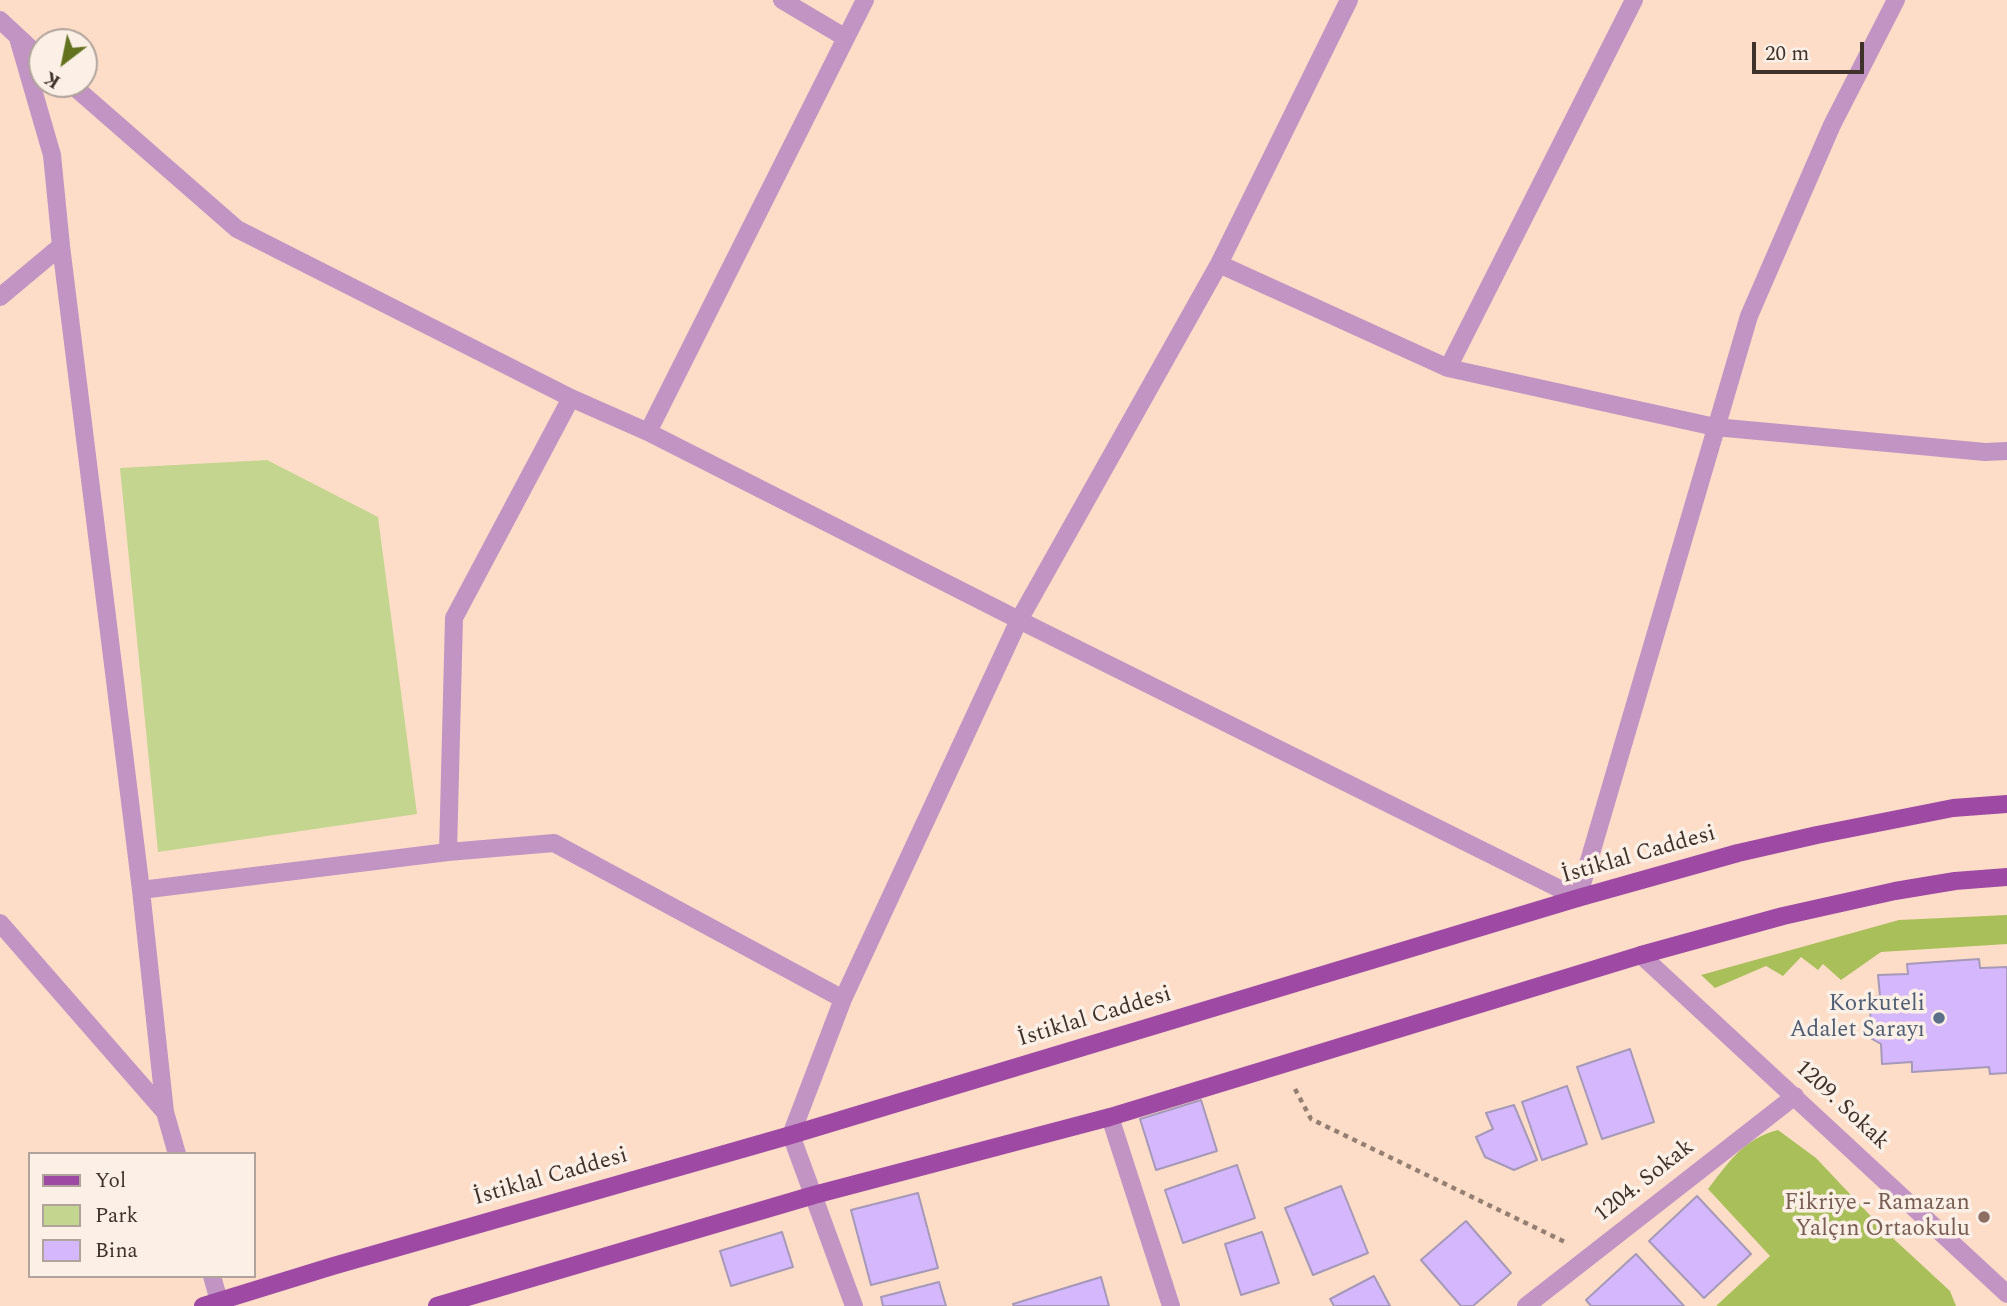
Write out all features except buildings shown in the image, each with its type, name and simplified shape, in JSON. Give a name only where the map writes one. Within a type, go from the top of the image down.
[{"type":"main road","name":"İstiklal Caddesi","points":[[211,1303],[791,1135],[1578,898],[1738,853],[1953,808],[2007,804]]},
{"type":"main road","points":[[436,1306],[814,1195],[1110,1117],[1641,955],[1840,902],[1955,881],[2007,877]]},
{"type":"street","points":[[782,0],[846,38]]},
{"type":"street","points":[[648,432],[865,0]]},
{"type":"street","points":[[855,1306],[791,1135],[843,999],[1019,620],[1219,264],[1349,0]]},
{"type":"street","points":[[1448,369],[1634,0]]},
{"type":"street","points":[[87,98],[237,229],[571,398],[648,432],[1578,898],[1749,316],[1832,125],[1896,0]]},
{"type":"street","points":[[0,20],[28,47]]},
{"type":"street","points":[[18,38],[52,155],[141,890],[165,1112],[176,1152]]},
{"type":"street","points":[[0,297],[61,246]]},
{"type":"street","points":[[1219,264],[1448,369],[1715,427],[2007,451]]},
{"type":"street","points":[[448,852],[454,618],[571,398]]},
{"type":"street","points":[[141,890],[448,852],[554,843],[843,999]]},
{"type":"street","points":[[0,923],[165,1112]]},
{"type":"street","name":"1209. Sokak","points":[[1641,955],[2007,1294]]},
{"type":"street","name":"1204. Sokak","points":[[1526,1306],[1795,1096]]},
{"type":"street","points":[[1110,1117],[1171,1306]]},
{"type":"street","points":[[211,1303],[212,1278]]},
{"type":"path","points":[[1282,1065],[1311,1119],[1591,1255]]},
{"type":"green space","points":[[267,460],[378,517],[417,814],[158,852],[120,468]]},
{"type":"green space","points":[[2007,915],[2007,944],[1881,952],[1841,980],[1823,964],[1818,970],[1801,957],[1783,976],[1766,966],[1715,988],[1701,975],[1899,920]]},
{"type":"green space","points":[[1778,1130],[1816,1158],[1883,1229],[1950,1291],[1956,1306],[1716,1306],[1770,1256],[1708,1189],[1746,1146],[1755,1139]]},
{"type":"place","name":"Korkuteli Adalet Sarayı","points":[[1939,1018]]},
{"type":"place","name":"Fikriye - Ramazan Yalçın Ortaokulu","points":[[1984,1217]]}]
